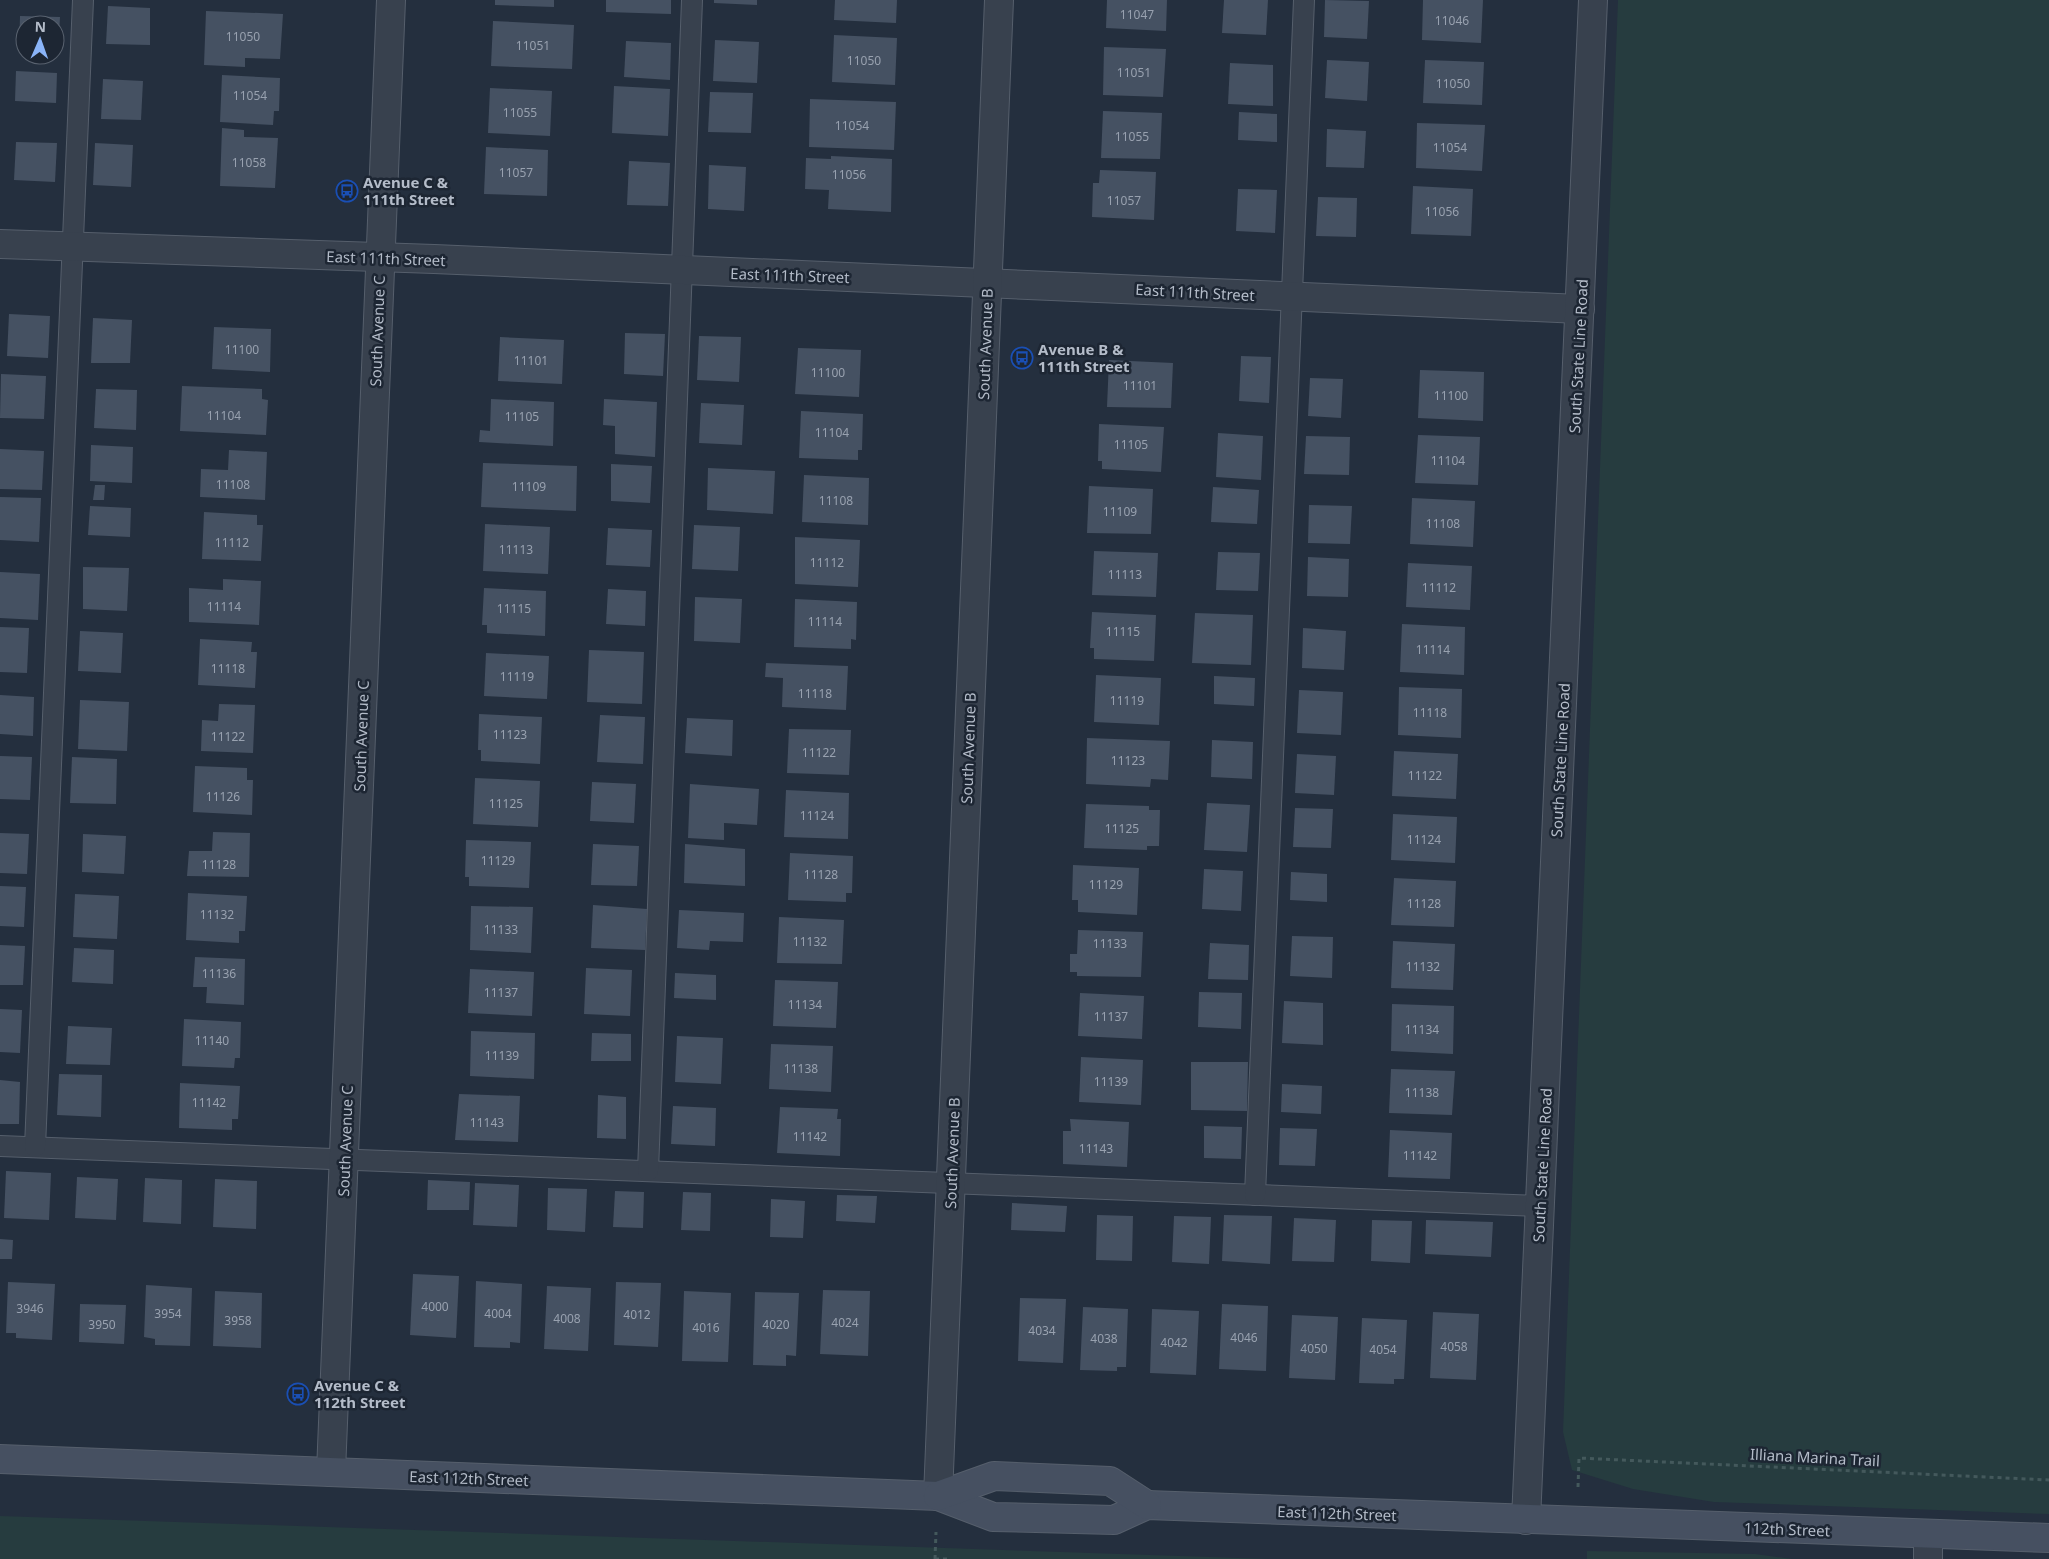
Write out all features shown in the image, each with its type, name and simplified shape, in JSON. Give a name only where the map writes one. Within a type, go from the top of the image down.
[{"type":"street","name":"South Avenue C","points":[[331,1472],[391,0]]},
{"type":"street","name":"South Avenue B","points":[[938,1496],[999,0]]},
{"type":"street","name":"South State Line Road","points":[[1526,1520],[1592,0]]},
{"type":"street","name":"East 111th Street","points":[[0,244],[681,270],[1580,310]]},
{"type":"street","name":"East 112th Street","points":[[0,1459],[938,1496],[992,1517],[1114,1520],[1147,1505],[1526,1520]]},
{"type":"street","name":"East 112th Street","points":[[938,1496],[994,1476],[1110,1481],[1147,1505]]},
{"type":"street","name":"112th Street","points":[[1526,1520],[1928,1546],[2049,1538]]},
{"type":"lane","points":[[35,1147],[82,0]]},
{"type":"lane","points":[[648,1171],[692,0]]},
{"type":"lane","points":[[1255,1195],[1304,0]]},
{"type":"lane","points":[[0,1146],[1540,1206]]},
{"type":"path","name":"Illiana Marina Trail","points":[[1578,1478],[1580,1458],[2049,1480]]},
{"type":"path","points":[[935,1559],[948,1559]]},
{"type":"green space","points":[[1618,0],[2049,0],[2049,1514],[1714,1502],[1633,1489],[1572,1470],[1563,1432]]},
{"type":"green space","points":[[0,1516],[1269,1559],[0,1559]]},
{"type":"green space","points":[[1587,1551],[1755,1554],[1792,1559],[1587,1559]]},
{"type":"building","points":[[495,0],[554,0],[554,7],[495,5]]},
{"type":"building","points":[[606,0],[671,0],[671,14],[606,12]]},
{"type":"building","points":[[714,0],[757,0],[757,5],[714,3]]},
{"type":"building","points":[[835,0],[897,0],[896,23],[834,20]]},
{"type":"building","points":[[1107,0],[1167,0],[1166,31],[1106,28]]},
{"type":"building","points":[[1224,0],[1268,0],[1266,35],[1222,33]]},
{"type":"building","points":[[1325,0],[1369,1],[1367,39],[1324,37]]},
{"type":"building","points":[[1423,0],[1483,0],[1481,43],[1422,40]]},
{"type":"building","points":[[108,6],[150,8],[150,45],[106,44]]},
{"type":"building","points":[[206,11],[283,14],[280,59],[245,58],[245,67],[204,65]]},
{"type":"building","points":[[493,21],[574,25],[572,69],[491,66]]},
{"type":"building","points":[[834,35],[897,38],[895,85],[832,82]]},
{"type":"building","points":[[715,40],[759,42],[757,83],[713,81]]},
{"type":"building","points":[[626,41],[671,43],[670,80],[624,77]]},
{"type":"building","points":[[1104,47],[1166,49],[1163,97],[1103,95]]},
{"type":"building","points":[[1327,60],[1369,62],[1367,101],[1325,98]]},
{"type":"building","points":[[1425,60],[1484,62],[1482,105],[1423,103]]},
{"type":"building","points":[[1230,63],[1273,65],[1273,106],[1228,104]]},
{"type":"building","points":[[16,71],[57,73],[56,103],[15,101]]},
{"type":"building","points":[[222,75],[280,78],[279,111],[274,111],[273,125],[220,122]]},
{"type":"building","points":[[103,79],[143,81],[141,120],[101,119]]},
{"type":"building","points":[[614,86],[670,89],[668,136],[612,133]]},
{"type":"building","points":[[490,88],[552,91],[550,136],[488,133]]},
{"type":"building","points":[[710,92],[753,93],[751,133],[708,132]]},
{"type":"building","points":[[810,99],[896,102],[894,150],[809,147]]},
{"type":"building","points":[[1103,111],[1162,113],[1160,159],[1101,158]]},
{"type":"building","points":[[1239,112],[1277,114],[1277,142],[1238,140]]},
{"type":"building","points":[[1417,123],[1485,125],[1482,171],[1416,168]]},
{"type":"building","points":[[222,128],[244,130],[244,137],[278,138],[275,188],[220,186]]},
{"type":"building","points":[[1327,129],[1366,131],[1364,168],[1326,167]]},
{"type":"building","points":[[16,142],[57,143],[55,182],[14,180]]},
{"type":"building","points":[[95,143],[133,145],[131,187],[93,185]]},
{"type":"building","points":[[486,147],[548,150],[547,196],[484,194]]},
{"type":"building","points":[[831,156],[892,159],[891,212],[828,209],[829,190],[805,189],[806,158],[831,159]]},
{"type":"building","points":[[629,161],[670,163],[668,206],[627,205]]},
{"type":"building","points":[[709,165],[746,167],[744,211],[708,209]]},
{"type":"building","points":[[1100,170],[1156,172],[1154,220],[1092,217],[1093,183],[1099,183]]},
{"type":"building","points":[[1413,186],[1473,189],[1471,236],[1411,234]]},
{"type":"building","points":[[1238,189],[1277,190],[1275,233],[1236,231]]},
{"type":"building","points":[[1318,197],[1357,198],[1356,237],[1316,236]]},
{"type":"building","points":[[9,314],[50,316],[48,358],[7,356]]},
{"type":"building","points":[[93,318],[132,320],[130,363],[91,363]]},
{"type":"building","points":[[214,327],[271,329],[270,372],[212,369]]},
{"type":"building","points":[[625,333],[665,334],[663,376],[624,374]]},
{"type":"building","points":[[699,336],[741,337],[739,382],[697,380]]},
{"type":"building","points":[[500,337],[564,340],[562,384],[498,381]]},
{"type":"building","points":[[798,348],[861,350],[859,397],[795,394]]},
{"type":"building","points":[[1241,356],[1271,357],[1269,403],[1239,401]]},
{"type":"building","points":[[1109,360],[1173,363],[1171,408],[1107,407]]},
{"type":"building","points":[[1420,370],[1484,372],[1483,421],[1418,418]]},
{"type":"building","points":[[1,374],[46,376],[44,419],[0,418]]},
{"type":"building","points":[[1310,378],[1343,379],[1341,418],[1308,416]]},
{"type":"building","points":[[182,386],[262,389],[262,399],[268,400],[266,435],[180,431]]},
{"type":"building","points":[[96,389],[137,390],[136,430],[94,428]]},
{"type":"building","points":[[491,399],[554,402],[553,446],[479,442],[480,430],[490,431]]},
{"type":"building","points":[[604,399],[657,402],[655,457],[615,454],[615,426],[603,425]]},
{"type":"building","points":[[701,403],[744,405],[742,445],[699,443]]},
{"type":"building","points":[[801,411],[863,414],[862,450],[858,450],[858,460],[799,458]]},
{"type":"building","points":[[1099,424],[1164,427],[1161,472],[1102,469],[1102,461],[1098,461]]},
{"type":"building","points":[[1218,433],[1263,436],[1261,480],[1216,477]]},
{"type":"building","points":[[1418,435],[1480,437],[1478,485],[1415,483]]},
{"type":"building","points":[[1306,436],[1350,437],[1349,475],[1304,474]]},
{"type":"building","points":[[91,445],[133,447],[132,483],[90,481]]},
{"type":"building","points":[[0,449],[44,451],[42,490],[0,489]]},
{"type":"building","points":[[229,450],[267,452],[265,500],[200,497],[201,469],[228,470]]},
{"type":"building","points":[[483,463],[577,466],[576,511],[481,507]]},
{"type":"building","points":[[611,464],[652,466],[650,503],[611,501]]},
{"type":"building","points":[[708,468],[775,471],[773,514],[707,510]]},
{"type":"building","points":[[804,475],[869,478],[868,525],[802,522]]},
{"type":"building","points":[[95,485],[105,485],[104,500],[93,500]]},
{"type":"building","points":[[1089,486],[1153,489],[1151,534],[1087,533]]},
{"type":"building","points":[[1213,487],[1259,490],[1257,524],[1211,522]]},
{"type":"building","points":[[0,497],[41,498],[39,542],[0,540]]},
{"type":"building","points":[[1412,498],[1475,501],[1473,547],[1410,544]]},
{"type":"building","points":[[1309,505],[1352,506],[1350,544],[1308,543]]},
{"type":"building","points":[[90,506],[131,508],[130,537],[88,535]]},
{"type":"building","points":[[204,512],[257,515],[257,525],[263,525],[261,561],[202,559]]},
{"type":"building","points":[[485,524],[550,527],[548,574],[483,571]]},
{"type":"building","points":[[694,525],[740,527],[738,571],[692,569]]},
{"type":"building","points":[[608,528],[652,530],[650,567],[606,565]]},
{"type":"building","points":[[795,537],[860,540],[858,587],[795,584]]},
{"type":"building","points":[[1094,551],[1158,553],[1156,597],[1092,595]]},
{"type":"building","points":[[1218,552],[1260,553],[1258,591],[1216,590]]},
{"type":"building","points":[[1308,557],[1349,559],[1348,597],[1307,596]]},
{"type":"building","points":[[1408,563],[1472,566],[1470,610],[1406,607]]},
{"type":"building","points":[[83,567],[129,568],[127,611],[83,609]]},
{"type":"building","points":[[0,572],[40,574],[38,620],[0,618]]},
{"type":"building","points":[[223,579],[261,581],[259,625],[189,622],[189,588],[223,590]]},
{"type":"building","points":[[484,588],[546,591],[545,636],[487,633],[487,625],[482,625]]},
{"type":"building","points":[[608,589],[646,591],[645,626],[606,624]]},
{"type":"building","points":[[695,597],[742,599],[740,643],[694,641]]},
{"type":"building","points":[[795,599],[857,602],[856,640],[851,639],[851,649],[794,647]]},
{"type":"building","points":[[1092,612],[1156,615],[1154,661],[1094,659],[1094,648],[1090,648]]},
{"type":"building","points":[[1195,613],[1253,615],[1251,665],[1192,663]]},
{"type":"building","points":[[1402,624],[1465,627],[1464,675],[1400,672]]},
{"type":"building","points":[[0,627],[29,628],[27,673],[0,672]]},
{"type":"building","points":[[1303,628],[1346,631],[1344,670],[1302,668]]},
{"type":"building","points":[[80,631],[123,633],[121,673],[78,671]]},
{"type":"building","points":[[200,639],[252,642],[251,652],[257,652],[255,688],[198,685]]},
{"type":"building","points":[[589,650],[644,652],[642,704],[587,702]]},
{"type":"building","points":[[486,653],[549,656],[547,699],[484,696]]},
{"type":"building","points":[[766,663],[848,666],[846,710],[782,707],[783,678],[765,677]]},
{"type":"building","points":[[1096,675],[1161,678],[1159,725],[1094,722]]},
{"type":"building","points":[[1214,676],[1255,678],[1254,706],[1214,704]]},
{"type":"building","points":[[1399,687],[1462,689],[1461,738],[1398,735]]},
{"type":"building","points":[[1299,690],[1343,692],[1341,735],[1297,733]]},
{"type":"building","points":[[0,695],[34,697],[33,736],[0,734]]},
{"type":"building","points":[[80,700],[129,702],[127,751],[78,749]]},
{"type":"building","points":[[219,704],[255,705],[253,753],[201,751],[202,720],[218,721]]},
{"type":"building","points":[[479,714],[542,717],[540,764],[481,761],[481,750],[478,750]]},
{"type":"building","points":[[600,715],[645,717],[643,764],[597,762]]},
{"type":"building","points":[[687,718],[733,720],[732,756],[685,753]]},
{"type":"building","points":[[789,729],[851,730],[849,775],[787,773]]},
{"type":"building","points":[[1087,738],[1170,741],[1168,780],[1151,779],[1150,787],[1086,784]]},
{"type":"building","points":[[1212,740],[1253,742],[1252,779],[1211,777]]},
{"type":"building","points":[[1394,751],[1458,754],[1456,799],[1392,796]]},
{"type":"building","points":[[1297,754],[1336,756],[1334,795],[1295,793]]},
{"type":"building","points":[[0,756],[32,757],[30,800],[0,799]]},
{"type":"building","points":[[72,757],[117,759],[116,804],[70,803]]},
{"type":"building","points":[[195,766],[247,768],[247,780],[253,780],[252,815],[193,812]]},
{"type":"building","points":[[475,778],[540,781],[538,827],[473,824]]},
{"type":"building","points":[[592,782],[636,784],[634,823],[590,821]]},
{"type":"building","points":[[690,784],[759,789],[757,825],[724,823],[724,840],[688,838]]},
{"type":"building","points":[[786,790],[849,793],[848,839],[784,837]]},
{"type":"building","points":[[1207,803],[1250,805],[1247,852],[1204,850]]},
{"type":"building","points":[[1086,804],[1149,806],[1149,810],[1160,810],[1159,846],[1147,846],[1147,850],[1084,848]]},
{"type":"building","points":[[1295,808],[1333,809],[1331,848],[1293,847]]},
{"type":"building","points":[[1393,814],[1457,817],[1455,863],[1391,860]]},
{"type":"building","points":[[213,832],[250,833],[249,877],[187,876],[189,851],[212,851]]},
{"type":"building","points":[[0,833],[29,834],[27,874],[0,873]]},
{"type":"building","points":[[83,834],[126,836],[124,874],[82,872]]},
{"type":"building","points":[[466,840],[531,842],[529,888],[469,886],[469,877],[465,877]]},
{"type":"building","points":[[593,844],[639,846],[637,886],[591,885]]},
{"type":"building","points":[[685,844],[745,849],[745,886],[684,883]]},
{"type":"building","points":[[790,853],[853,856],[852,893],[846,893],[846,902],[788,900]]},
{"type":"building","points":[[1073,865],[1139,868],[1137,915],[1078,912],[1078,900],[1072,900]]},
{"type":"building","points":[[1204,869],[1243,871],[1241,911],[1202,909]]},
{"type":"building","points":[[1291,872],[1327,874],[1327,902],[1290,900]]},
{"type":"building","points":[[1394,878],[1456,881],[1454,927],[1391,925]]},
{"type":"building","points":[[0,886],[26,887],[24,927],[0,926]]},
{"type":"building","points":[[188,893],[247,896],[245,931],[239,931],[239,943],[186,940]]},
{"type":"building","points":[[75,894],[119,896],[117,939],[73,937]]},
{"type":"building","points":[[593,905],[647,909],[645,950],[591,948]]},
{"type":"building","points":[[471,906],[533,907],[531,953],[470,950]]},
{"type":"building","points":[[679,910],[744,913],[743,942],[710,941],[709,950],[677,948]]},
{"type":"building","points":[[779,917],[844,920],[842,964],[777,963]]},
{"type":"building","points":[[1078,930],[1143,932],[1141,977],[1077,976],[1077,972],[1070,972],[1070,954],[1077,954]]},
{"type":"building","points":[[1292,936],[1333,937],[1332,978],[1290,976]]},
{"type":"building","points":[[1393,941],[1455,944],[1453,990],[1391,988]]},
{"type":"building","points":[[1210,943],[1249,945],[1248,980],[1208,979]]},
{"type":"building","points":[[0,945],[25,946],[23,985],[0,985]]},
{"type":"building","points":[[74,948],[114,950],[113,984],[72,982]]},
{"type":"building","points":[[195,957],[245,959],[244,1005],[206,1003],[207,987],[193,987]]},
{"type":"building","points":[[586,968],[632,970],[630,1016],[584,1014]]},
{"type":"building","points":[[470,969],[534,972],[532,1016],[468,1013]]},
{"type":"building","points":[[675,973],[716,975],[716,1000],[674,998]]},
{"type":"building","points":[[775,980],[838,982],[836,1028],[773,1026]]},
{"type":"building","points":[[1199,992],[1242,993],[1241,1029],[1198,1027]]},
{"type":"building","points":[[1080,993],[1144,996],[1142,1039],[1078,1036]]},
{"type":"building","points":[[1284,1001],[1323,1003],[1323,1045],[1282,1043]]},
{"type":"building","points":[[1392,1004],[1454,1006],[1453,1054],[1391,1051]]},
{"type":"building","points":[[0,1009],[22,1010],[20,1053],[0,1052]]},
{"type":"building","points":[[184,1019],[241,1022],[240,1058],[235,1058],[234,1068],[182,1066]]},
{"type":"building","points":[[68,1026],[112,1028],[110,1065],[66,1064]]},
{"type":"building","points":[[471,1031],[535,1033],[534,1079],[470,1076]]},
{"type":"building","points":[[592,1033],[631,1034],[631,1061],[591,1061]]},
{"type":"building","points":[[677,1036],[723,1038],[721,1084],[675,1082]]},
{"type":"building","points":[[771,1044],[833,1046],[831,1092],[769,1089]]},
{"type":"building","points":[[1081,1057],[1143,1060],[1141,1105],[1079,1102]]},
{"type":"building","points":[[1191,1062],[1248,1062],[1247,1111],[1191,1110]]},
{"type":"building","points":[[1391,1069],[1455,1071],[1452,1115],[1389,1113]]},
{"type":"building","points":[[59,1074],[102,1075],[101,1117],[57,1115]]},
{"type":"building","points":[[0,1080],[20,1082],[19,1124],[0,1124]]},
{"type":"building","points":[[180,1083],[240,1086],[238,1119],[232,1119],[232,1130],[179,1128]]},
{"type":"building","points":[[1282,1084],[1322,1086],[1321,1114],[1281,1112]]},
{"type":"building","points":[[459,1094],[520,1096],[518,1142],[455,1140]]},
{"type":"building","points":[[598,1095],[626,1097],[626,1139],[597,1138]]},
{"type":"building","points":[[673,1106],[716,1108],[715,1146],[671,1144]]},
{"type":"building","points":[[780,1107],[838,1109],[837,1119],[841,1119],[840,1156],[777,1153]]},
{"type":"building","points":[[1070,1119],[1129,1122],[1127,1167],[1063,1164],[1063,1131],[1071,1131]]},
{"type":"building","points":[[1204,1126],[1242,1127],[1241,1159],[1204,1158]]},
{"type":"building","points":[[1280,1128],[1317,1129],[1315,1166],[1279,1165]]},
{"type":"building","points":[[1390,1130],[1452,1133],[1450,1179],[1388,1177]]},
{"type":"building","points":[[6,1171],[51,1173],[49,1220],[4,1218]]},
{"type":"building","points":[[77,1177],[118,1179],[116,1220],[75,1218]]},
{"type":"building","points":[[145,1178],[182,1180],[181,1224],[143,1222]]},
{"type":"building","points":[[215,1179],[257,1181],[256,1229],[213,1227]]},
{"type":"building","points":[[428,1180],[470,1182],[469,1210],[427,1210]]},
{"type":"building","points":[[475,1183],[519,1185],[517,1227],[473,1225]]},
{"type":"building","points":[[548,1188],[587,1189],[585,1232],[547,1230]]},
{"type":"building","points":[[615,1191],[644,1192],[643,1228],[613,1227]]},
{"type":"building","points":[[683,1192],[711,1193],[710,1231],[681,1230]]},
{"type":"building","points":[[837,1195],[877,1196],[875,1223],[836,1221]]},
{"type":"building","points":[[771,1199],[805,1201],[803,1238],[770,1237]]},
{"type":"building","points":[[1012,1203],[1067,1206],[1065,1232],[1011,1230]]},
{"type":"building","points":[[1097,1215],[1133,1216],[1132,1261],[1096,1260]]},
{"type":"building","points":[[1224,1215],[1272,1216],[1270,1264],[1222,1261]]},
{"type":"building","points":[[1174,1216],[1211,1217],[1209,1264],[1172,1262]]},
{"type":"building","points":[[1294,1218],[1336,1220],[1334,1262],[1292,1261]]},
{"type":"building","points":[[1372,1220],[1412,1221],[1410,1263],[1371,1261]]},
{"type":"building","points":[[1426,1220],[1493,1222],[1491,1257],[1425,1254]]},
{"type":"building","points":[[0,1239],[13,1240],[12,1259],[0,1259]]},
{"type":"building","points":[[413,1274],[459,1276],[456,1338],[410,1335]]},
{"type":"building","points":[[476,1281],[522,1284],[520,1343],[510,1342],[510,1348],[474,1347]]},
{"type":"building","points":[[8,1282],[55,1284],[52,1340],[16,1338],[16,1333],[6,1333]]},
{"type":"building","points":[[616,1282],[661,1283],[658,1347],[614,1345]]},
{"type":"building","points":[[146,1285],[192,1288],[190,1346],[155,1345],[155,1339],[144,1337]]},
{"type":"building","points":[[547,1286],[591,1288],[588,1351],[544,1349]]},
{"type":"building","points":[[823,1290],[870,1291],[868,1356],[820,1354]]},
{"type":"building","points":[[215,1291],[262,1293],[261,1348],[213,1346]]},
{"type":"building","points":[[684,1291],[731,1293],[728,1362],[682,1361]]},
{"type":"building","points":[[755,1292],[799,1293],[796,1356],[786,1355],[786,1366],[753,1365]]},
{"type":"building","points":[[1020,1298],[1066,1299],[1063,1363],[1018,1361]]},
{"type":"building","points":[[80,1304],[126,1305],[124,1344],[79,1342]]},
{"type":"building","points":[[1222,1304],[1268,1306],[1266,1371],[1219,1369]]},
{"type":"building","points":[[1083,1307],[1128,1309],[1126,1367],[1117,1367],[1117,1371],[1080,1370]]},
{"type":"building","points":[[1152,1309],[1199,1311],[1196,1375],[1150,1373]]},
{"type":"building","points":[[1433,1312],[1479,1314],[1476,1380],[1430,1378]]},
{"type":"building","points":[[1292,1315],[1338,1317],[1335,1380],[1289,1378]]},
{"type":"building","points":[[1362,1318],[1407,1320],[1404,1379],[1394,1379],[1394,1384],[1359,1383]]},
{"type":"place","name":"Avenue C & 111th Street","points":[[347,191]]},
{"type":"place","name":"Avenue B & 111th Street","points":[[1022,358]]},
{"type":"place","name":"Avenue C & 112th Street","points":[[298,1394]]}]
